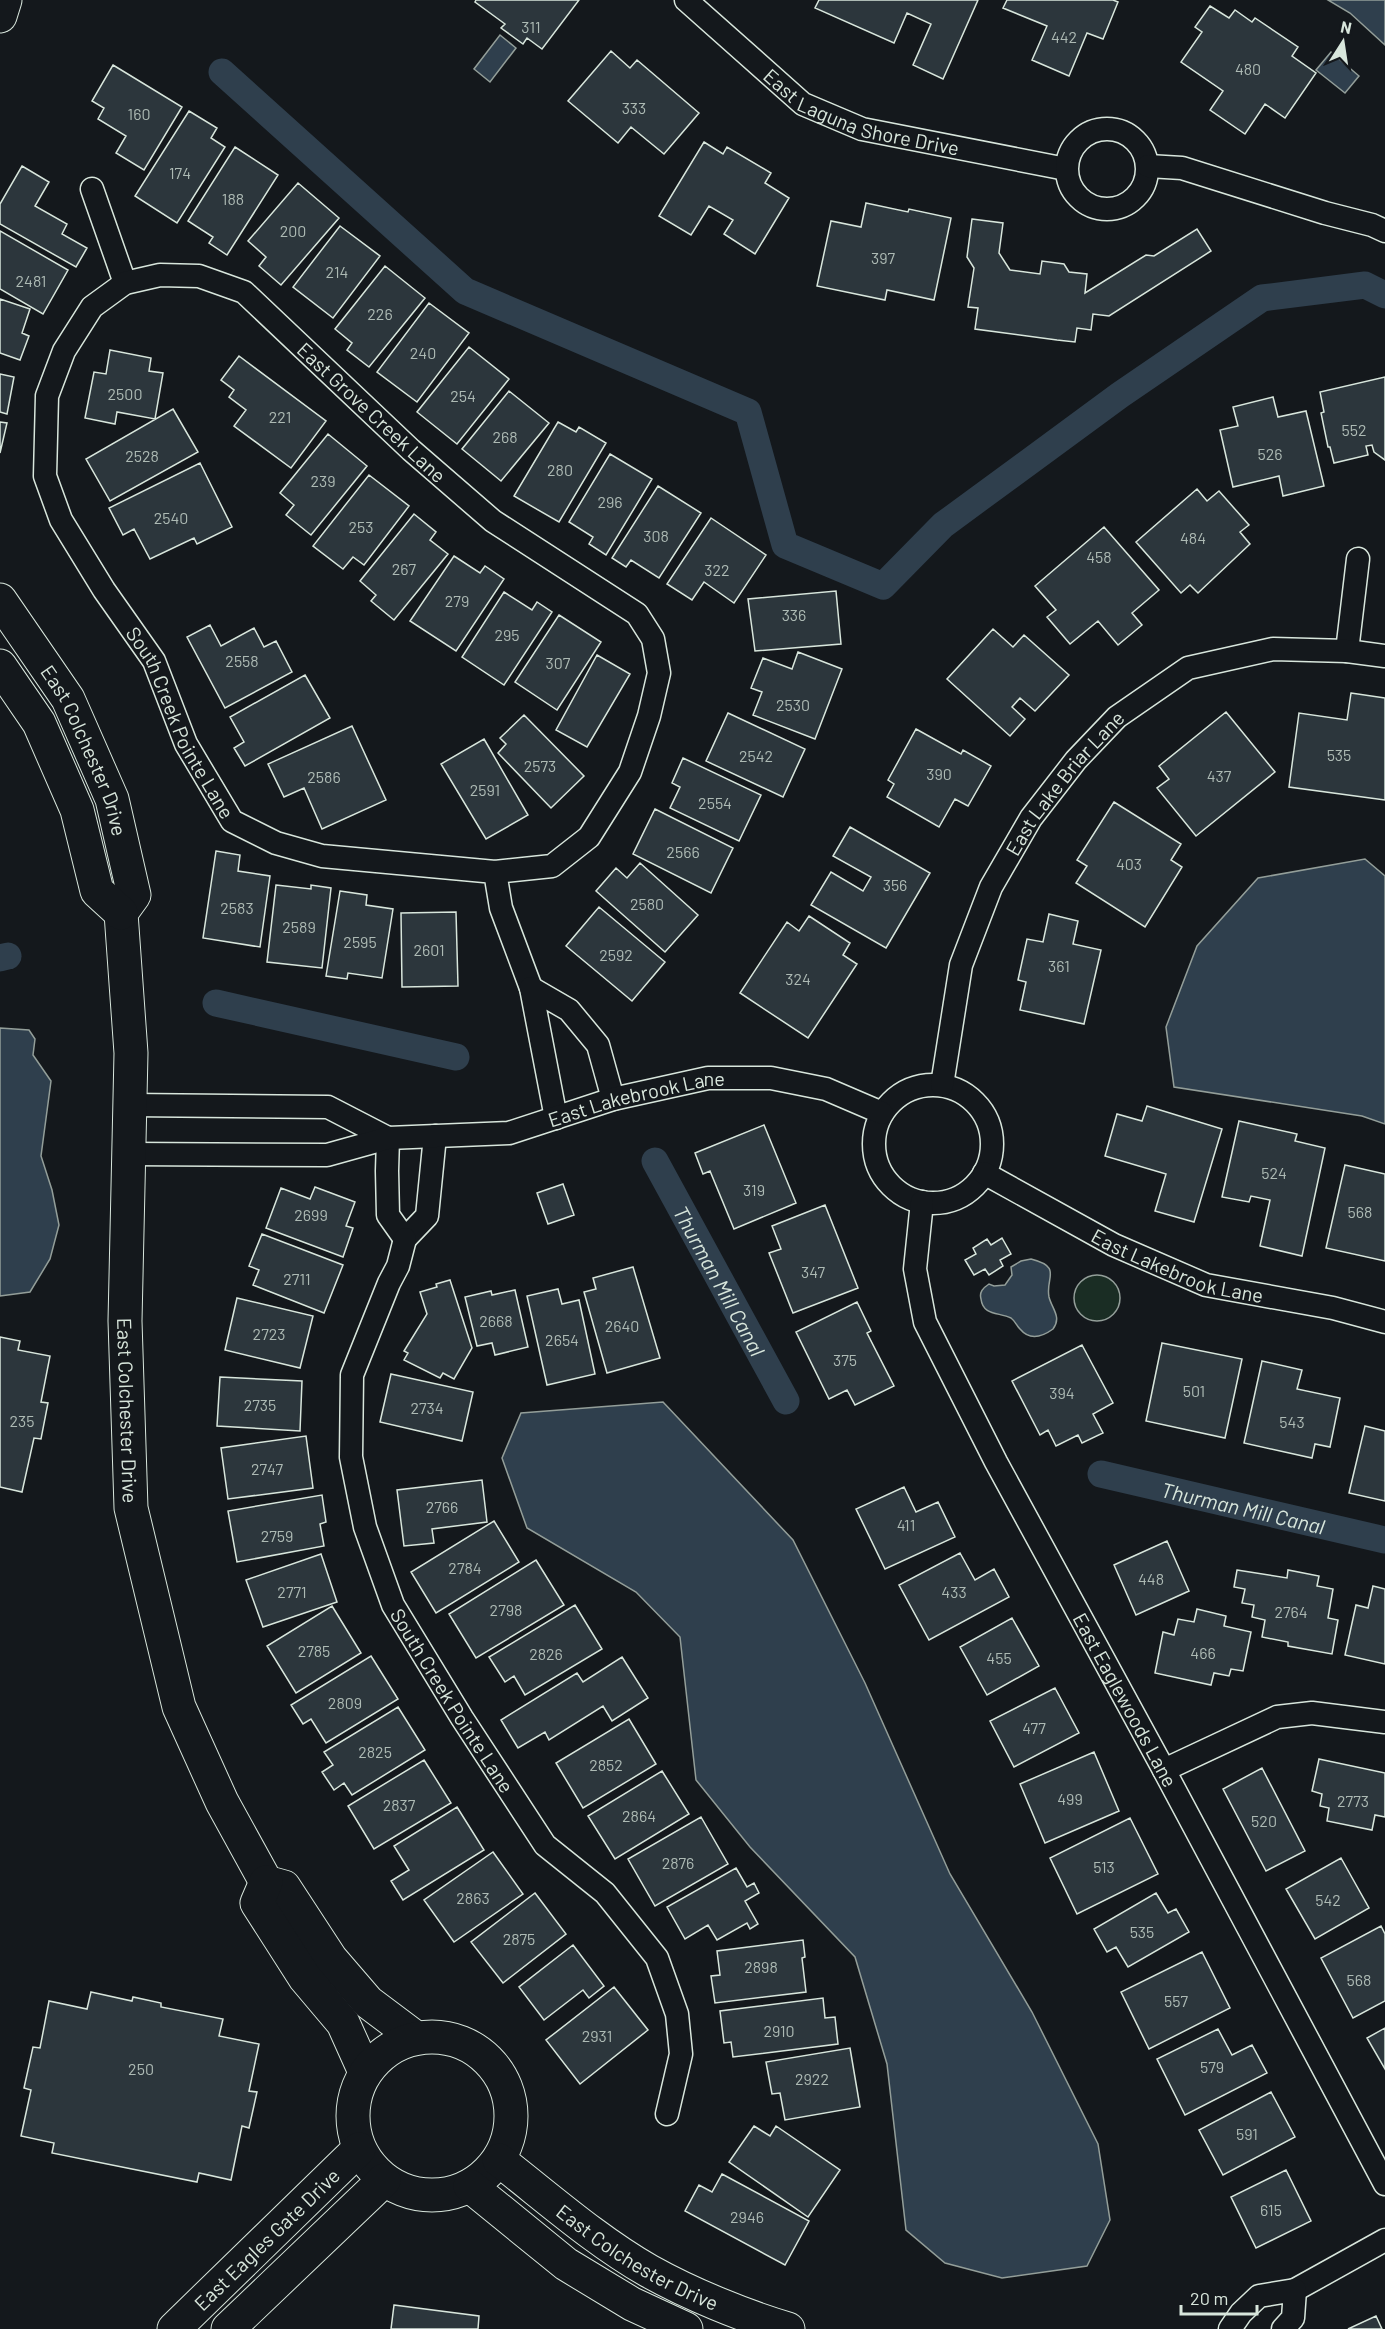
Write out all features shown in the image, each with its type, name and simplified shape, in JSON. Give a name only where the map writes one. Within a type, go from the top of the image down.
[{"type":"street","points":[[0,16],[5,0]]},
{"type":"street","name":"East Laguna Shore Drive","points":[[686,0],[803,104],[862,129],[1066,169]]},
{"type":"street","points":[[1098,129],[1112,129],[1126,133],[1137,141],[1148,166],[1147,179],[1142,191],[1133,201],[1109,210],[1084,203],[1071,188],[1066,169],[1068,156],[1080,139],[1098,129]]},
{"type":"street","points":[[1148,166],[1182,168],[1385,231]]},
{"type":"street","points":[[92,189],[125,283]]},
{"type":"street","name":"East Grove Creek Lane","points":[[125,283],[160,275],[199,276],[244,292],[411,450],[493,521],[637,614],[653,639],[659,673]]},
{"type":"street","name":"South Creek Pointe Lane","points":[[125,283],[92,308],[64,351],[47,396],[45,476],[61,520],[104,590],[154,661],[186,744],[232,822],[276,843],[322,856],[495,873],[552,866],[589,837],[630,772],[649,716],[659,673]]},
{"type":"street","points":[[1347,651],[1358,559]]},
{"type":"street","name":"East Colchester Drive","points":[[0,600],[68,699],[112,798],[134,895],[121,913],[131,1053],[125,1321],[131,1508],[179,1707],[222,1802],[266,1882]]},
{"type":"street","name":"East Lake Briar Lane","points":[[942,1085],[961,965],[991,887],[1031,818],[1076,760],[1117,717],[1188,668],[1273,649],[1347,651],[1385,656]]},
{"type":"street","name":"East Colchester Drive","points":[[0,666],[39,723],[77,810],[97,891],[121,913]]},
{"type":"street","points":[[495,873],[501,908],[531,988],[556,1118]]},
{"type":"street","points":[[531,988],[569,1010],[598,1045],[613,1099]]},
{"type":"street","name":"East Lakebrook Lane","points":[[128,1154],[327,1155],[388,1138],[509,1133],[613,1099],[708,1078],[771,1078],[826,1089],[882,1113]]},
{"type":"street","points":[[925,1085],[942,1085],[960,1091],[976,1103],[986,1118],[992,1137],[991,1156],[984,1173],[973,1188],[958,1198],[940,1203],[922,1202],[904,1196],[889,1184],[878,1168],[873,1149],[874,1131],[882,1113],[893,1099],[908,1090],[925,1085]]},
{"type":"street","name":"East Lakebrook Lane","points":[[130,1105],[328,1107],[388,1138]]},
{"type":"street","name":"South Creek Pointe Lane","points":[[435,1136],[427,1216],[405,1239],[398,1266],[352,1375],[351,1457],[365,1527],[393,1605],[462,1718],[545,1845],[606,1893],[657,1958],[677,2014],[681,2054],[667,2114]]},
{"type":"street","points":[[388,1138],[388,1215],[405,1239]]},
{"type":"street","name":"East Lakebrook Lane","points":[[984,1173],[1114,1245],[1206,1285],[1333,1308],[1385,1322]]},
{"type":"street","name":"East Eaglewoods Lane","points":[[922,1202],[915,1269],[925,1323],[996,1462],[1164,1770],[1385,2184]]},
{"type":"street","points":[[1164,1770],[1277,1717],[1312,1713],[1385,1722]]},
{"type":"street","points":[[365,2072],[343,2023],[305,1978],[257,1903],[266,1882],[284,1887],[331,1959],[368,2002],[416,2038]]},
{"type":"street","points":[[416,2038],[454,2040],[477,2050],[495,2067],[507,2088],[512,2113],[509,2137],[499,2160],[486,2175],[470,2186],[448,2194],[426,2196],[404,2191],[384,2180],[370,2166],[359,2149],[352,2124],[354,2097],[365,2072],[384,2053],[405,2041],[416,2038]]},
{"type":"street","name":"East Eagles Gate Drive","points":[[174,2329],[359,2149]]},
{"type":"street","name":"East Colchester Drive","points":[[499,2160],[590,2232],[650,2271],[720,2304],[788,2329]]},
{"type":"street","name":"East Eagles Gate Drive","points":[[228,2329],[384,2180]]},
{"type":"street","name":"East Colchester Drive","points":[[470,2186],[566,2264],[632,2304],[686,2329]]},
{"type":"street","points":[[1230,2329],[1241,2313],[1259,2296],[1295,2290],[1385,2240]]},
{"type":"street","points":[[1283,2329],[1293,2318],[1295,2290]]},
{"type":"green space","points":[[1097,1275],[1106,1276],[1114,1281],[1119,1289],[1119,1307],[1114,1315],[1106,1320],[1097,1321],[1088,1320],[1080,1315],[1075,1307],[1074,1298],[1075,1289],[1080,1281],[1088,1276]]},
{"type":"water","points":[[1328,0],[1385,0],[1385,45],[1350,13]]},
{"type":"water","points":[[500,35],[516,48],[490,82],[474,69]]},
{"type":"water","points":[[1331,52],[1359,76],[1345,93],[1316,70]]},
{"type":"water","points":[[1365,859],[1385,876],[1385,1124],[1362,1116],[1174,1087],[1166,1027],[1197,946],[1258,878]]},
{"type":"water","points":[[0,1028],[29,1030],[35,1039],[33,1055],[51,1081],[41,1156],[52,1190],[59,1225],[50,1259],[30,1292],[0,1296]]},
{"type":"water","points":[[1031,1259],[1041,1262],[1050,1270],[1048,1290],[1057,1321],[1053,1329],[1036,1336],[1024,1333],[1011,1318],[988,1311],[982,1304],[981,1297],[982,1290],[989,1284],[1005,1285],[1012,1275],[1011,1267],[1021,1261]]},
{"type":"water","points":[[663,1402],[793,1540],[865,1683],[950,1874],[1032,2012],[1098,2144],[1110,2220],[1087,2266],[1002,2278],[945,2263],[906,2230],[887,2064],[855,1957],[750,1847],[696,1780],[680,1637],[636,1592],[527,1528],[502,1458],[521,1413]]},
{"type":"building","points":[[476,0],[579,0],[542,49],[527,38],[523,44],[501,28],[505,24],[475,2]]},
{"type":"building","points":[[819,0],[978,0],[943,79],[913,65],[931,24],[907,13],[894,43],[815,8]]},
{"type":"building","points":[[1007,0],[1113,0],[1118,2],[1103,39],[1087,33],[1069,76],[1032,60],[1047,26],[1003,8]]},
{"type":"building","points":[[1210,6],[1229,18],[1235,10],[1252,22],[1255,18],[1298,47],[1292,56],[1316,73],[1285,118],[1265,104],[1245,134],[1210,110],[1223,91],[1181,62],[1202,32],[1195,27]]},
{"type":"building","points":[[611,51],[630,68],[637,60],[699,113],[664,154],[631,127],[618,143],[568,101]]},
{"type":"building","points":[[113,65],[182,107],[144,170],[116,153],[126,136],[98,119],[104,108],[92,101]]},
{"type":"building","points":[[189,111],[217,128],[211,138],[225,147],[177,223],[135,196]]},
{"type":"building","points":[[704,142],[723,154],[727,147],[771,173],[765,183],[789,198],[755,254],[724,234],[733,220],[709,206],[691,235],[659,216]]},
{"type":"building","points":[[235,147],[278,175],[227,255],[209,243],[213,237],[188,221]]},
{"type":"building","points":[[22,166],[49,182],[35,206],[67,224],[62,234],[87,248],[76,267],[0,224],[0,204]]},
{"type":"building","points":[[298,183],[339,218],[281,285],[259,266],[266,257],[248,241]]},
{"type":"building","points":[[866,203],[951,218],[934,300],[887,290],[885,300],[817,286],[831,221],[861,227]]},
{"type":"building","points":[[972,219],[1003,223],[999,253],[1010,270],[1040,274],[1042,261],[1064,264],[1069,272],[1087,274],[1085,293],[1146,255],[1154,256],[1197,229],[1211,251],[1109,316],[1093,314],[1091,330],[1077,328],[1075,342],[1057,340],[975,329],[978,308],[968,307],[974,268],[967,257]]},
{"type":"building","points":[[340,226],[380,256],[333,318],[293,287]]},
{"type":"building","points":[[0,231],[68,270],[43,314],[0,289]]},
{"type":"building","points":[[385,266],[425,298],[369,367],[347,350],[352,343],[335,329]]},
{"type":"building","points":[[0,299],[30,309],[22,333],[29,336],[20,360],[0,353]]},
{"type":"building","points":[[429,303],[469,333],[417,402],[377,372]]},
{"type":"building","points":[[469,347],[509,379],[457,444],[417,412]]},
{"type":"building","points":[[110,350],[151,358],[149,371],[163,373],[155,419],[117,412],[115,424],[85,418],[94,372],[106,374]]},
{"type":"building","points":[[239,356],[326,421],[291,468],[234,426],[246,410],[229,397],[234,390],[221,380]]},
{"type":"building","points":[[0,374],[14,377],[7,414],[0,412]]},
{"type":"building","points":[[1385,377],[1385,460],[1374,452],[1372,445],[1366,446],[1368,455],[1334,463],[1321,413],[1324,412],[1320,392]]},
{"type":"building","points":[[509,391],[549,423],[501,481],[462,449]]},
{"type":"building","points":[[1273,397],[1278,417],[1306,411],[1324,486],[1283,496],[1279,476],[1233,487],[1220,430],[1238,426],[1233,407]]},
{"type":"building","points":[[173,409],[198,452],[110,501],[86,459]]},
{"type":"building","points":[[0,422],[7,423],[0,453]]},
{"type":"building","points":[[558,422],[576,432],[579,427],[606,443],[559,522],[514,496]]},
{"type":"building","points":[[328,434],[367,466],[311,535],[286,515],[294,505],[280,493]]},
{"type":"building","points":[[610,454],[652,479],[606,555],[589,544],[593,537],[569,522]]},
{"type":"building","points":[[200,463],[232,527],[197,544],[194,538],[150,559],[134,529],[123,535],[109,508]]},
{"type":"building","points":[[369,475],[409,506],[364,565],[353,557],[343,569],[313,546]]},
{"type":"building","points":[[658,486],[701,513],[659,578],[631,560],[626,567],[612,558]]},
{"type":"building","points":[[1197,489],[1207,501],[1219,491],[1249,525],[1240,532],[1250,544],[1198,593],[1190,585],[1181,593],[1136,542]]},
{"type":"building","points":[[414,514],[436,532],[430,540],[448,554],[394,620],[371,601],[376,595],[360,581]]},
{"type":"building","points":[[711,518],[766,555],[734,603],[704,582],[692,600],[667,584]]},
{"type":"building","points":[[1104,527],[1159,590],[1132,613],[1142,625],[1118,645],[1098,621],[1070,644],[1047,617],[1056,610],[1035,586]]},
{"type":"building","points":[[454,556],[480,573],[485,566],[504,579],[456,651],[410,621]]},
{"type":"building","points":[[836,591],[841,644],[755,651],[748,599]]},
{"type":"building","points":[[504,592],[532,610],[537,602],[552,612],[504,685],[462,657]]},
{"type":"building","points":[[559,615],[601,642],[557,710],[515,682]]},
{"type":"building","points":[[210,625],[221,646],[254,628],[264,647],[276,641],[292,672],[225,708],[187,637]]},
{"type":"building","points":[[993,629],[1013,647],[1024,635],[1069,675],[1035,711],[1020,698],[1012,707],[1025,719],[1010,736],[947,679]]},
{"type":"building","points":[[798,652],[842,669],[815,739],[753,715],[762,692],[751,688],[763,658],[792,669]]},
{"type":"building","points":[[597,655],[630,674],[587,747],[556,730]]},
{"type":"building","points":[[305,675],[330,718],[245,766],[234,748],[244,742],[230,717]]},
{"type":"building","points":[[1351,693],[1385,698],[1385,800],[1289,787],[1299,713],[1347,720]]},
{"type":"building","points":[[1226,712],[1275,772],[1196,836],[1157,788],[1169,779],[1159,766]]},
{"type":"building","points":[[728,713],[805,749],[783,797],[706,761]]},
{"type":"building","points":[[524,715],[584,776],[551,808],[498,753],[506,744],[500,738]]},
{"type":"building","points":[[352,726],[386,800],[322,829],[304,788],[284,797],[268,764]]},
{"type":"building","points":[[916,729],[961,754],[963,750],[991,766],[968,806],[955,799],[939,827],[887,797],[894,784],[888,780]]},
{"type":"building","points":[[484,739],[528,815],[486,839],[441,764]]},
{"type":"building","points":[[683,758],[761,795],[739,841],[670,808],[680,787],[672,783]]},
{"type":"building","points":[[1114,802],[1181,844],[1171,860],[1182,867],[1145,927],[1076,883],[1087,866],[1077,860]]},
{"type":"building","points":[[655,809],[733,848],[711,893],[633,854]]},
{"type":"building","points":[[850,827],[930,873],[886,948],[811,905],[831,872],[863,891],[871,877],[833,856]]},
{"type":"building","points":[[216,851],[240,855],[238,871],[270,876],[260,947],[203,938]]},
{"type":"building","points":[[640,863],[698,915],[665,952],[596,891],[616,868],[627,878]]},
{"type":"building","points":[[276,885],[311,889],[311,885],[331,888],[322,968],[267,962]]},
{"type":"building","points":[[340,891],[367,895],[366,905],[393,909],[382,978],[348,973],[347,979],[326,976]]},
{"type":"building","points":[[599,907],[665,962],[632,1001],[566,946]]},
{"type":"building","points":[[456,912],[458,986],[402,987],[401,913]]},
{"type":"building","points":[[1049,914],[1078,921],[1073,944],[1101,950],[1084,1024],[1020,1010],[1026,982],[1018,980],[1027,939],[1043,942]]},
{"type":"building","points":[[809,916],[850,943],[843,955],[857,964],[808,1038],[740,993],[787,922],[799,931]]},
{"type":"building","points":[[1147,1106],[1222,1129],[1194,1222],[1155,1211],[1166,1174],[1105,1156],[1117,1114],[1142,1121]]},
{"type":"building","points":[[1239,1121],[1297,1134],[1295,1141],[1325,1148],[1302,1256],[1260,1246],[1270,1200],[1251,1196],[1249,1202],[1222,1197]]},
{"type":"building","points":[[764,1125],[796,1203],[734,1229],[710,1171],[703,1174],[695,1153]]},
{"type":"building","points":[[1345,1165],[1385,1174],[1385,1261],[1326,1248]]},
{"type":"building","points":[[563,1184],[574,1215],[548,1224],[537,1193]]},
{"type":"building","points":[[315,1187],[355,1202],[346,1226],[353,1228],[343,1257],[266,1228],[281,1188],[310,1199]]},
{"type":"building","points":[[825,1205],[858,1288],[793,1313],[769,1253],[781,1249],[772,1226]]},
{"type":"building","points":[[262,1234],[343,1265],[324,1313],[253,1285],[259,1270],[249,1266]]},
{"type":"building","points":[[1002,1238],[1011,1254],[1000,1260],[1003,1266],[989,1275],[985,1269],[974,1275],[965,1260],[976,1254],[973,1248],[987,1239],[991,1245]]},
{"type":"building","points":[[633,1267],[660,1358],[607,1373],[584,1292],[596,1289],[593,1278]]},
{"type":"building","points":[[450,1280],[472,1348],[454,1379],[443,1373],[440,1378],[404,1360],[408,1353],[404,1351],[427,1314],[420,1292]]},
{"type":"building","points":[[558,1289],[562,1304],[579,1300],[595,1374],[547,1385],[527,1296]]},
{"type":"building","points":[[515,1290],[528,1347],[495,1355],[492,1343],[477,1346],[465,1297],[491,1291],[492,1295]]},
{"type":"building","points":[[237,1298],[313,1316],[300,1368],[225,1350]]},
{"type":"building","points":[[857,1302],[871,1331],[867,1333],[894,1386],[855,1405],[847,1390],[829,1399],[796,1332]]},
{"type":"building","points":[[0,1337],[20,1341],[18,1350],[50,1356],[41,1402],[48,1403],[41,1439],[34,1438],[22,1492],[0,1487]]},
{"type":"building","points":[[1162,1343],[1242,1359],[1225,1438],[1146,1421]]},
{"type":"building","points":[[1082,1345],[1113,1403],[1093,1414],[1103,1433],[1082,1443],[1078,1435],[1056,1446],[1048,1430],[1040,1435],[1012,1381]]},
{"type":"building","points":[[1262,1361],[1302,1370],[1297,1389],[1340,1398],[1330,1447],[1315,1444],[1312,1458],[1244,1443]]},
{"type":"building","points":[[391,1374],[473,1392],[462,1441],[380,1422]]},
{"type":"building","points":[[220,1377],[302,1381],[300,1431],[217,1426]]},
{"type":"building","points":[[1365,1426],[1385,1431],[1385,1501],[1349,1493]]},
{"type":"building","points":[[306,1436],[313,1488],[228,1499],[221,1448]]},
{"type":"building","points":[[482,1480],[487,1522],[432,1529],[434,1543],[404,1546],[397,1490]]},
{"type":"building","points":[[904,1487],[916,1512],[938,1502],[955,1537],[885,1569],[856,1509]]},
{"type":"building","points":[[322,1495],[326,1522],[320,1524],[324,1546],[237,1562],[228,1511]]},
{"type":"building","points":[[494,1521],[519,1562],[436,1613],[411,1572]]},
{"type":"building","points":[[1167,1541],[1189,1591],[1136,1615],[1114,1565]]},
{"type":"building","points":[[960,1553],[975,1580],[994,1569],[1009,1597],[929,1640],[899,1585]]},
{"type":"building","points":[[321,1554],[337,1602],[263,1627],[246,1580]]},
{"type":"building","points":[[536,1560],[564,1605],[476,1658],[449,1614]]},
{"type":"building","points":[[1237,1570],[1287,1578],[1288,1570],[1319,1576],[1317,1586],[1333,1589],[1328,1618],[1338,1620],[1332,1654],[1288,1646],[1288,1642],[1262,1637],[1265,1620],[1252,1617],[1254,1605],[1242,1603],[1245,1589],[1234,1587]]},
{"type":"building","points":[[1373,1586],[1385,1589],[1385,1664],[1345,1655],[1356,1605],[1368,1608]]},
{"type":"building","points":[[575,1605],[602,1649],[525,1695],[514,1676],[505,1682],[489,1657]]},
{"type":"building","points":[[332,1606],[361,1653],[296,1693],[267,1646]]},
{"type":"building","points":[[1197,1609],[1226,1616],[1224,1626],[1251,1632],[1243,1671],[1231,1669],[1229,1676],[1214,1673],[1211,1685],[1155,1673],[1163,1632],[1174,1635],[1178,1619],[1194,1622]]},
{"type":"building","points":[[1012,1618],[1039,1666],[987,1695],[960,1647]]},
{"type":"building","points":[[371,1656],[398,1699],[326,1743],[311,1719],[303,1724],[291,1705]]},
{"type":"building","points":[[622,1657],[648,1698],[612,1721],[603,1706],[549,1740],[545,1732],[518,1748],[501,1720],[577,1673],[583,1682]]},
{"type":"building","points":[[1055,1688],[1079,1733],[1014,1767],[990,1721]]},
{"type":"building","points":[[398,1707],[425,1750],[352,1795],[344,1783],[334,1790],[322,1772],[333,1765],[324,1752]]},
{"type":"building","points":[[629,1719],[656,1764],[583,1808],[556,1763]]},
{"type":"building","points":[[1094,1752],[1119,1811],[1045,1843],[1020,1784]]},
{"type":"building","points":[[1319,1759],[1385,1773],[1385,1817],[1375,1815],[1372,1830],[1327,1821],[1329,1808],[1320,1806],[1322,1794],[1312,1791]]},
{"type":"building","points":[[424,1760],[451,1803],[374,1849],[348,1806]]},
{"type":"building","points":[[1262,1768],[1305,1851],[1266,1871],[1223,1789]]},
{"type":"building","points":[[662,1771],[689,1814],[615,1859],[588,1816]]},
{"type":"building","points":[[457,1807],[484,1850],[403,1900],[391,1881],[409,1870],[394,1846]]},
{"type":"building","points":[[701,1817],[728,1864],[655,1906],[628,1859]]},
{"type":"building","points":[[1130,1818],[1158,1874],[1077,1914],[1050,1858]]},
{"type":"building","points":[[493,1852],[523,1894],[454,1942],[424,1900]]},
{"type":"building","points":[[1341,1858],[1369,1908],[1315,1939],[1286,1889]]},
{"type":"building","points":[[736,1868],[747,1887],[754,1883],[759,1893],[745,1901],[758,1924],[750,1929],[747,1923],[717,1940],[708,1925],[685,1939],[667,1907]]},
{"type":"building","points":[[535,1893],[566,1934],[503,1983],[471,1942]]},
{"type":"building","points":[[1156,1893],[1168,1913],[1176,1909],[1189,1932],[1128,1967],[1116,1947],[1107,1952],[1094,1929]]},
{"type":"building","points":[[1381,1926],[1385,1934],[1385,2001],[1353,2018],[1321,1958]]},
{"type":"building","points":[[803,1940],[805,1957],[802,1958],[806,1992],[715,2003],[711,1976],[720,1975],[717,1951]]},
{"type":"building","points":[[573,1945],[604,1986],[589,1998],[583,1990],[544,2020],[519,1987]]},
{"type":"building","points":[[1202,1952],[1230,2008],[1149,2049],[1121,1992]]},
{"type":"building","points":[[614,1987],[648,2030],[580,2084],[546,2040]]},
{"type":"building","points":[[91,1992],[132,2001],[133,1997],[161,2003],[161,2007],[223,2019],[219,2036],[259,2044],[249,2091],[257,2092],[249,2128],[242,2126],[231,2180],[199,2173],[197,2182],[52,2153],[54,2143],[21,2136],[31,2090],[24,2088],[33,2047],[40,2048],[49,2001],[87,2009]]},
{"type":"building","points":[[823,1998],[825,2018],[835,2017],[838,2044],[733,2057],[731,2042],[724,2043],[720,2011]]},
{"type":"building","points":[[1385,2028],[1385,2069],[1367,2038]]},
{"type":"building","points":[[1218,2029],[1232,2055],[1252,2045],[1267,2073],[1185,2115],[1157,2059]]},
{"type":"building","points":[[850,2048],[860,2107],[785,2120],[780,2093],[772,2094],[766,2062]]},
{"type":"building","points":[[1271,2092],[1295,2137],[1223,2175],[1199,2130]]},
{"type":"building","points":[[754,2126],[770,2136],[776,2126],[840,2170],[808,2217],[729,2162]]},
{"type":"building","points":[[1286,2170],[1311,2221],[1256,2248],[1231,2197]]},
{"type":"building","points":[[722,2174],[809,2221],[785,2265],[685,2211],[699,2185],[712,2192]]},
{"type":"building","points":[[394,2305],[479,2316],[478,2329],[391,2329]]},
{"type":"building","points":[[1376,2316],[1382,2329],[1348,2329]]},
{"type":"waterway","points":[[222,72],[465,291],[748,412],[785,545],[883,586],[943,525],[1120,395],[1262,298],[1365,285],[1385,295]]},
{"type":"waterway","name":"Thurman Mill Canal","points":[[0,958],[8,956]]},
{"type":"waterway","name":"Thurman Mill Canal","points":[[216,1003],[456,1057]]},
{"type":"waterway","name":"Thurman Mill Canal","points":[[655,1161],[786,1401]]},
{"type":"waterway","name":"Thurman Mill Canal","points":[[1101,1474],[1385,1540]]}]
